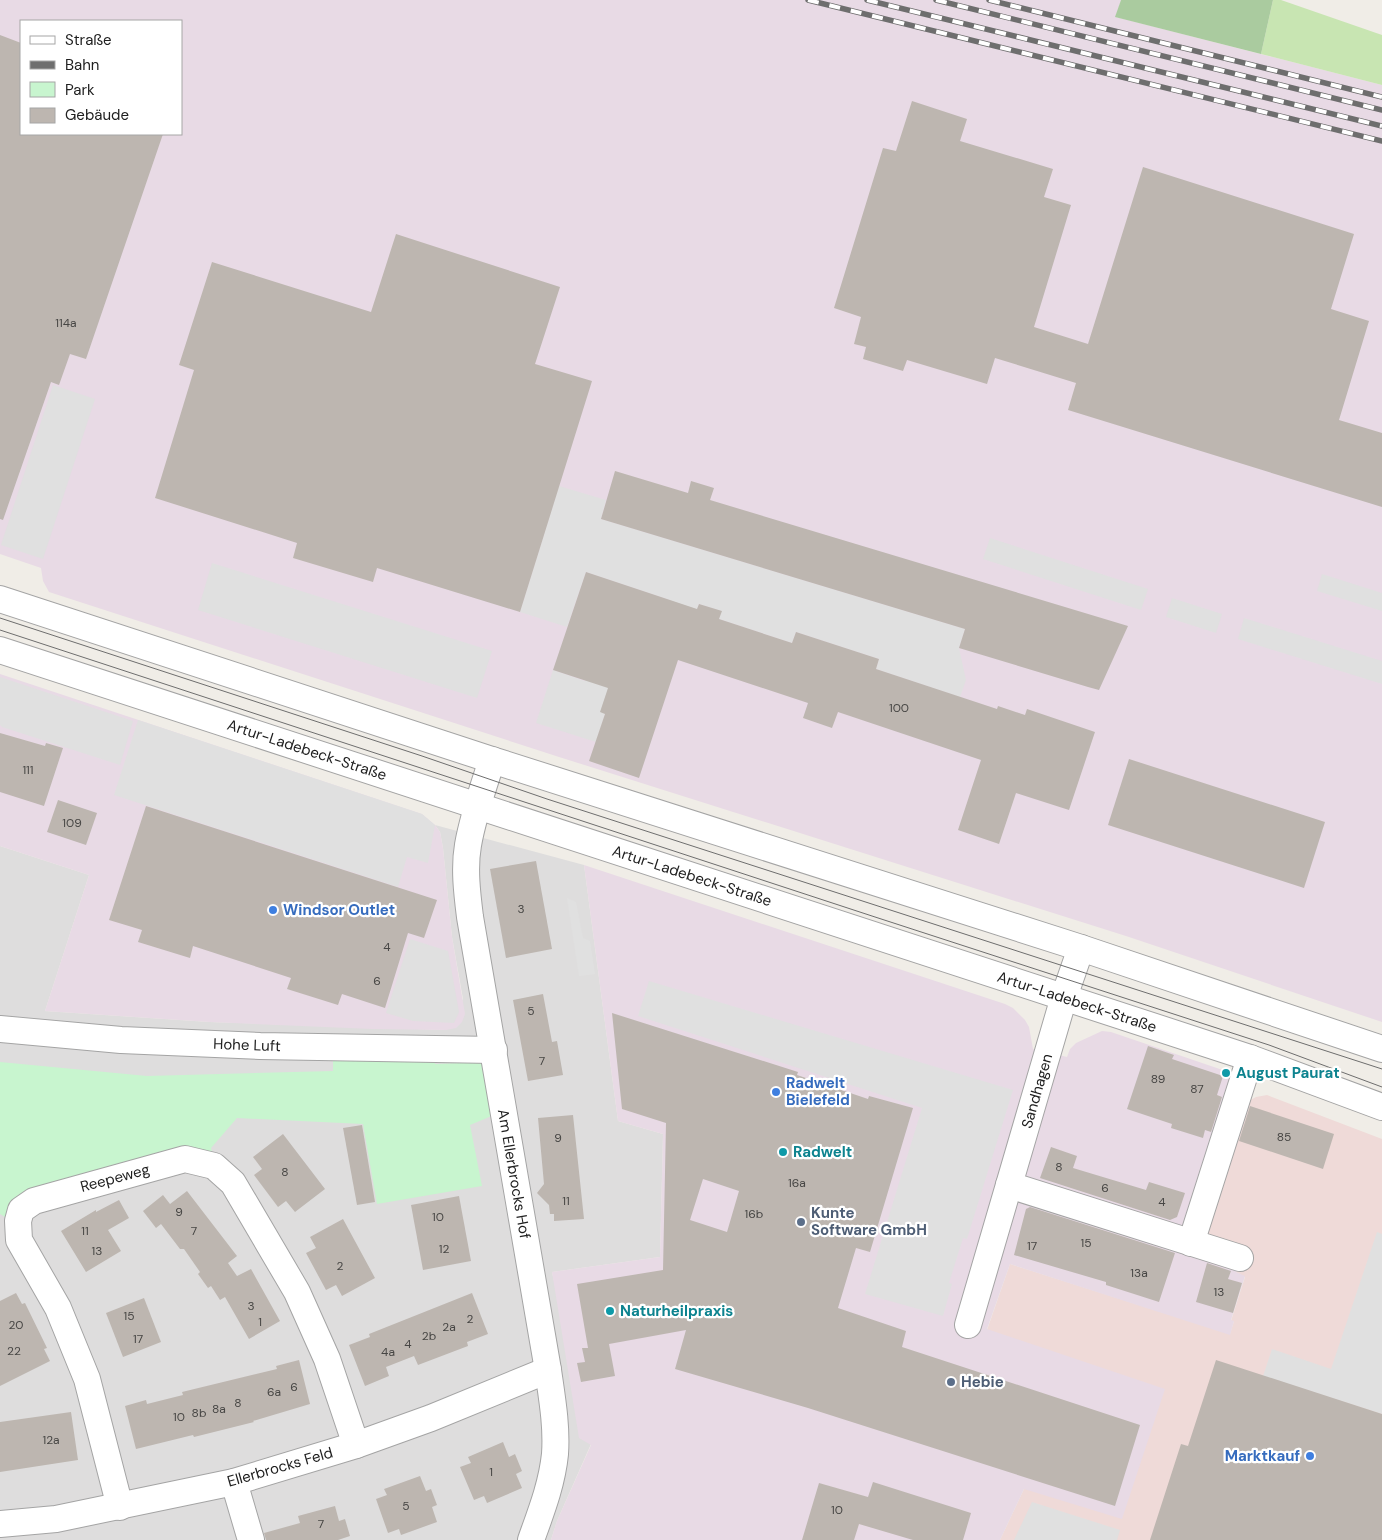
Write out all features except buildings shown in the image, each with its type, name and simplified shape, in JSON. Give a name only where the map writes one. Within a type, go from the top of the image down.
[{"type":"street","points":[[0,599],[492,760],[1080,948],[1382,1049]]},
{"type":"street","name":"Artur-Ladebeck-Straße","points":[[0,650],[1250,1058],[1382,1107]]},
{"type":"street","name":"Am Ellerbrocks Hof","points":[[492,760],[477,806],[468,846],[466,882],[470,917],[548,1370],[554,1418],[555,1454],[548,1493],[531,1540]]},
{"type":"street","name":"Sandhagen","points":[[968,1325],[1080,948]]},
{"type":"street","name":"Hohe Luft","points":[[0,1029],[121,1040],[260,1046],[494,1050]]},
{"type":"street","points":[[1191,1243],[1250,1058]]},
{"type":"street","name":"Reepeweg","points":[[120,1507],[86,1379],[58,1308],[19,1240],[18,1220],[21,1210],[34,1200],[185,1159],[214,1166],[233,1183],[250,1209],[297,1292],[327,1359],[356,1445]]},
{"type":"street","points":[[1009,1185],[1240,1258]]},
{"type":"street","name":"Ellerbrocks Feld","points":[[0,1524],[58,1530],[120,1507],[234,1482],[356,1445],[431,1418],[548,1370]]},
{"type":"street","points":[[234,1482],[251,1540]]},
{"type":"shaded area","points":[[0,0],[1121,0],[1116,17],[1382,85],[1382,1022],[1126,936],[556,756],[49,592],[43,581],[41,568],[0,554]]},
{"type":"shaded area","points":[[53,385],[95,399],[43,559],[1,545]]},
{"type":"shaded area","points":[[559,486],[606,500],[601,519],[965,629],[959,648],[966,680],[960,697],[876,669],[879,659],[796,632],[792,643],[719,619],[721,611],[699,604],[696,612],[667,599],[586,572],[567,627],[520,612]]},
{"type":"shaded area","points":[[990,538],[1148,589],[1141,610],[983,559]]},
{"type":"shaded area","points":[[212,563],[492,651],[477,698],[198,610]]},
{"type":"shaded area","points":[[1322,574],[1382,593],[1382,611],[1317,591]]},
{"type":"shaded area","points":[[1172,598],[1222,614],[1216,633],[1166,617]]},
{"type":"shaded area","points":[[1244,618],[1382,661],[1382,684],[1238,639]]},
{"type":"shaded area","points":[[612,656],[605,714],[596,742],[536,723],[553,670],[585,681],[593,657]]},
{"type":"shaded area","points":[[0,674],[422,814],[440,832],[452,937],[465,1014],[462,1022],[456,1028],[446,1030],[372,1029],[210,1022],[45,1011],[89,875],[0,846]]},
{"type":"shaded area","points":[[0,677],[133,721],[120,765],[2,727],[0,725]]},
{"type":"shaded area","points":[[138,720],[422,814],[435,825],[428,863],[407,857],[398,887],[114,795]]},
{"type":"shaded area","points":[[435,825],[584,865],[618,1121],[663,1134],[660,1257],[552,1272],[591,1444],[557,1521],[551,1540],[0,1540],[0,846],[89,875],[45,1011],[210,1022],[446,1030],[463,999],[452,937],[443,848],[440,832]]},
{"type":"shaded area","points":[[584,865],[1005,1004],[1013,1008],[1025,1020],[1029,1027],[1033,1049],[1067,1057],[1070,1049],[1076,1043],[1102,1031],[1111,1032],[1252,1080],[1201,1242],[1242,1255],[1236,1272],[1245,1276],[1231,1320],[1234,1321],[1230,1335],[1010,1264],[987,1329],[1165,1389],[1122,1519],[1024,1489],[1000,1540],[551,1540],[557,1521],[591,1445],[579,1438],[552,1272],[660,1257],[663,1134],[618,1121]]},
{"type":"shaded area","points":[[567,898],[576,902],[583,938],[590,941],[595,974],[579,976]]},
{"type":"shaded area","points":[[410,939],[448,951],[459,1012],[454,1023],[413,1021],[386,1013]]},
{"type":"shaded area","points":[[649,981],[1013,1090],[967,1239],[963,1238],[949,1283],[952,1284],[943,1316],[865,1294],[922,1108],[638,1016]]},
{"type":"shaded area","points":[[1267,1095],[1382,1139],[1382,1540],[1000,1540],[1024,1489],[987,1330],[1010,1264],[1230,1334],[1234,1321],[1231,1321],[1245,1277],[1236,1272],[1201,1242],[1245,1103],[1256,1097]]},
{"type":"shaded area","points":[[1377,1232],[1382,1234],[1382,1414],[1263,1376],[1272,1349],[1331,1369]]},
{"type":"shaded area","points":[[1032,1502],[1120,1530],[1117,1540],[1014,1540]]},
{"type":"green space","points":[[1121,0],[1273,0],[1261,54],[1115,17]]},
{"type":"green space","points":[[1273,0],[1281,0],[1382,35],[1382,85],[1261,54]]},
{"type":"green space","points":[[333,1053],[433,1053],[435,1064],[485,1062],[494,1115],[470,1125],[482,1186],[377,1204],[363,1124],[237,1118],[211,1148],[214,1159],[7,1218],[0,1214],[0,1062],[147,1076],[333,1071]]},
{"type":"tram line","points":[[0,618],[422,756],[547,799],[1382,1069]]},
{"type":"tram line","points":[[0,630],[1269,1045],[1382,1087]]},
{"type":"railway","points":[[808,0],[1382,141]]},
{"type":"railway","points":[[867,0],[1382,126]]},
{"type":"railway","points":[[936,0],[1382,110]]},
{"type":"railway","points":[[989,0],[1382,97]]},
{"type":"place","name":"Windsor Outlet","points":[[273,910]]},
{"type":"place","name":"August Paurat","points":[[1226,1073]]},
{"type":"place","name":"Radwelt Bielefeld","points":[[776,1092]]},
{"type":"place","name":"Radwelt","points":[[783,1152]]},
{"type":"place","name":"Kunte Software GmbH","points":[[801,1222]]},
{"type":"place","name":"Naturheilpraxis","points":[[610,1311]]},
{"type":"place","name":"Hebie","points":[[951,1382]]},
{"type":"place","name":"Marktkauf","points":[[1310,1456]]}]
